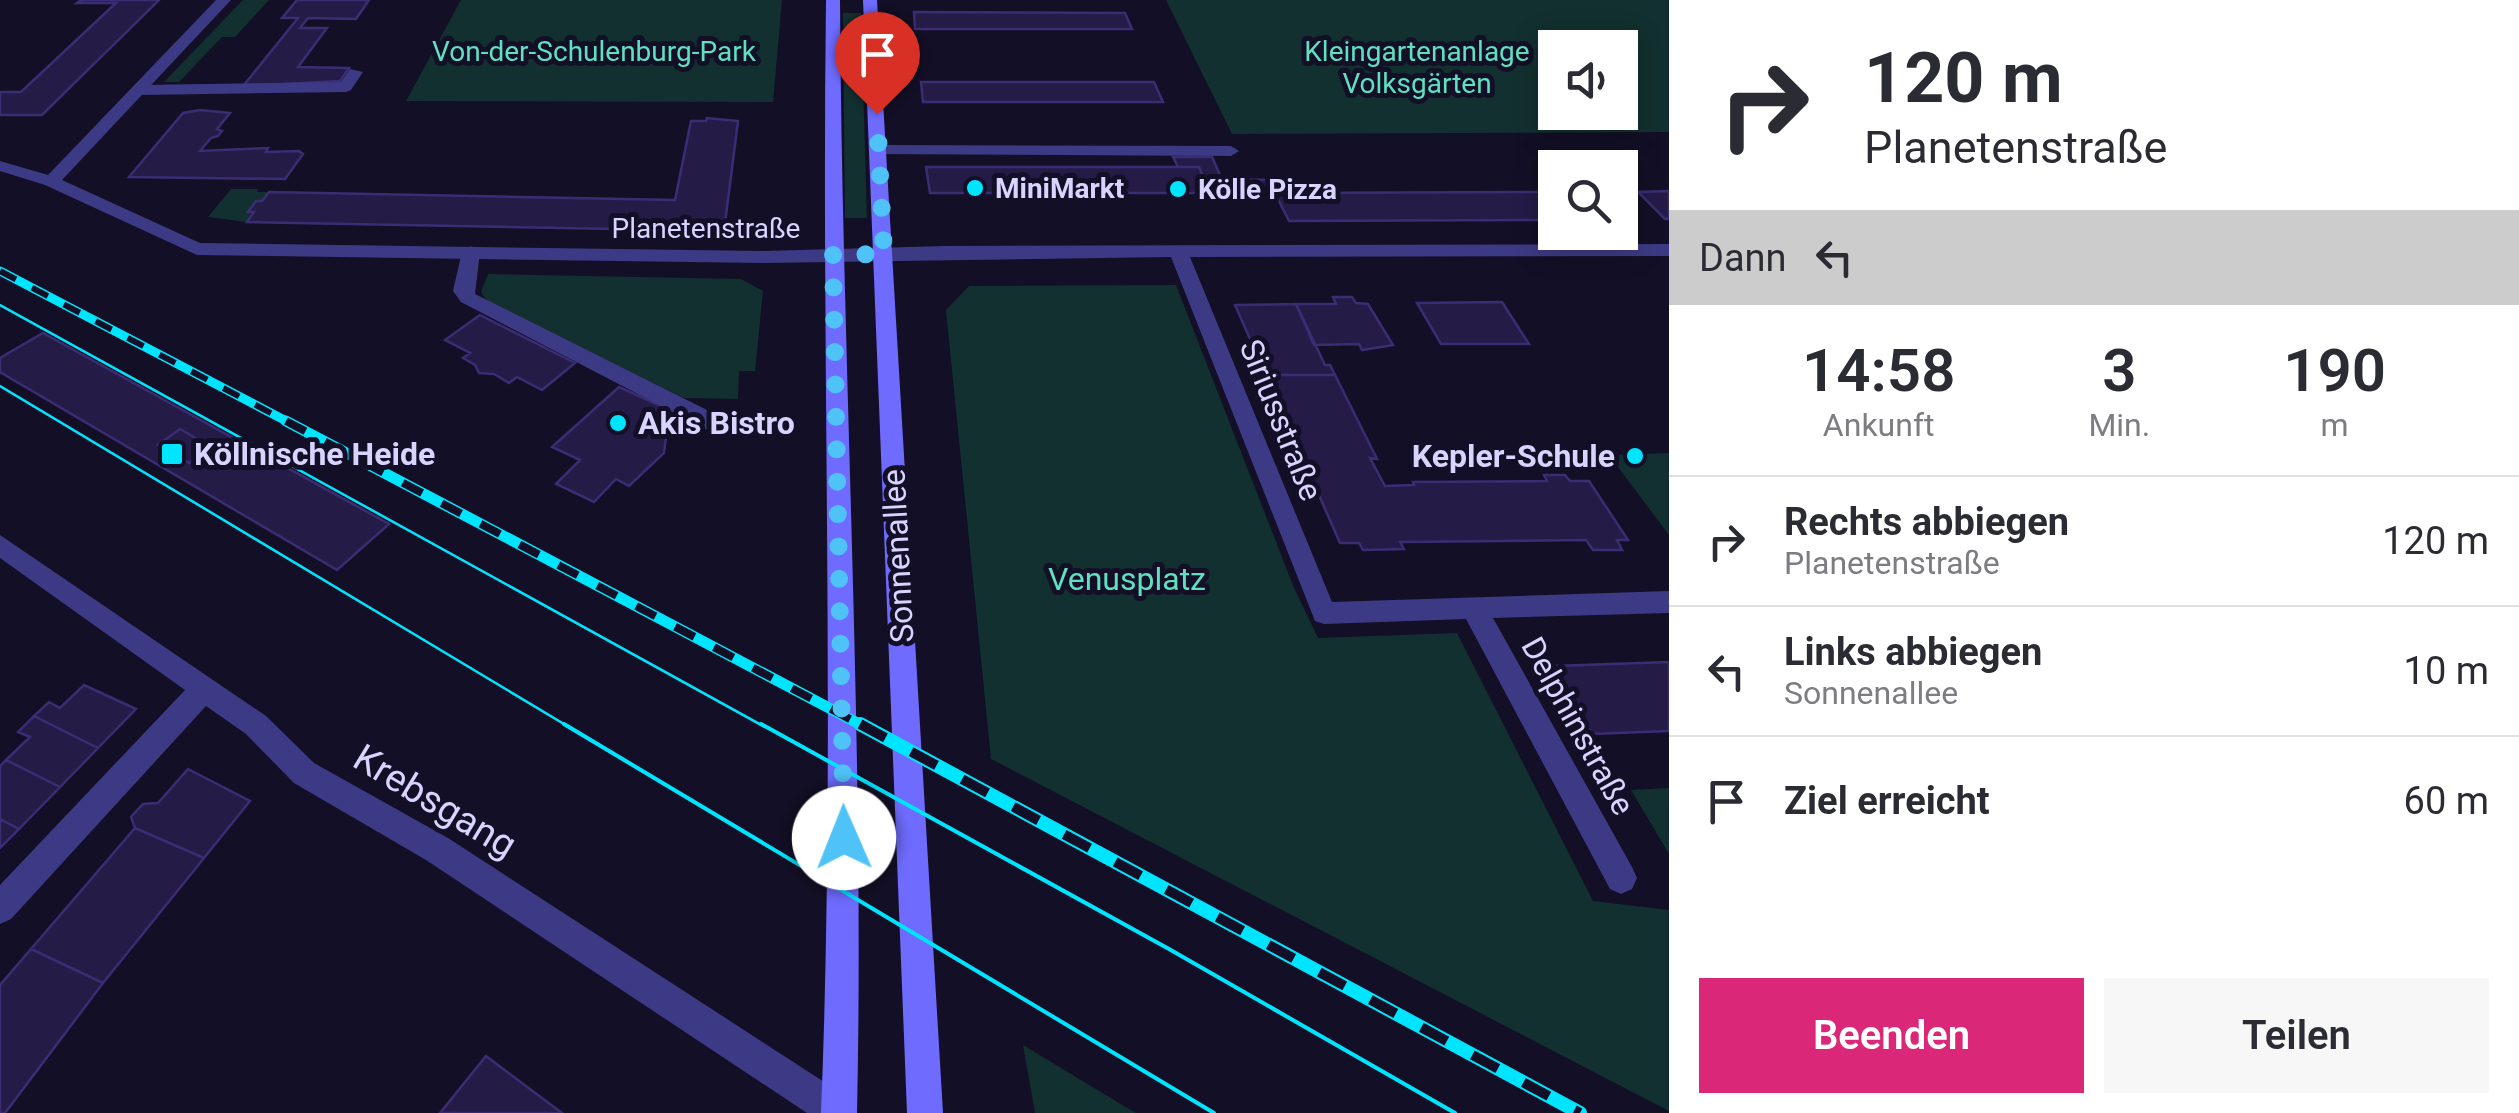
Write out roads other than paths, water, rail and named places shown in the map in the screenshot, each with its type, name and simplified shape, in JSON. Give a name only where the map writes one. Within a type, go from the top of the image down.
[{"type":"main road","name":"Sonnenallee","points":[[834,0],[833,255],[845,916],[838,1113]]},
{"type":"main road","name":"Sonnenallee","points":[[870,0],[925,1113]]},
{"type":"street","points":[[51,181],[224,0]]},
{"type":"street","points":[[139,90],[346,86],[356,72]]},
{"type":"street","points":[[879,150],[1231,151]]},
{"type":"street","name":"Planetenstraße","points":[[0,166],[51,181],[197,249],[833,255],[1669,250]]},
{"type":"street","points":[[471,252],[462,291],[468,298],[721,428]]},
{"type":"street","name":"Siriusstraße","points":[[1178,252],[1324,613]]},
{"type":"street","name":"Krebsgang","points":[[0,546],[256,725],[304,773],[437,849],[838,1113]]},
{"type":"street","name":"Delphinstraße","points":[[1324,613],[1669,602]]},
{"type":"street","name":"Delphinstraße","points":[[1474,609],[1621,878]]},
{"type":"street","points":[[0,908],[204,689]]},
{"type":"tram line","points":[[0,305],[765,727]]},
{"type":"tram line","points":[[0,386],[569,727]]},
{"type":"tram line","points":[[564,724],[1214,1113]]},
{"type":"tram line","points":[[761,724],[1169,949],[1455,1113]]},
{"type":"railway","points":[[0,271],[290,423]]},
{"type":"railway","points":[[286,421],[865,727]]},
{"type":"railway","points":[[860,724],[1580,1113]]},
{"type":"place","name":"MiniMarkt","points":[[975,188]]},
{"type":"place","name":"Kölle Pizza","points":[[1178,189]]},
{"type":"place","name":"Akis Bistro","points":[[618,423]]},
{"type":"place","name":"Köllnische Heide","points":[[172,454]]},
{"type":"place","name":"Kepler-Schule","points":[[1635,456]]},
{"type":"park label","name":"Von-der-Schulenburg-Park","points":[[594,51]]},
{"type":"park label","name":"Kleingartenanlage Volksgärten","points":[[1417,67]]},
{"type":"park label","name":"Venusplatz","points":[[1127,579]]}]
